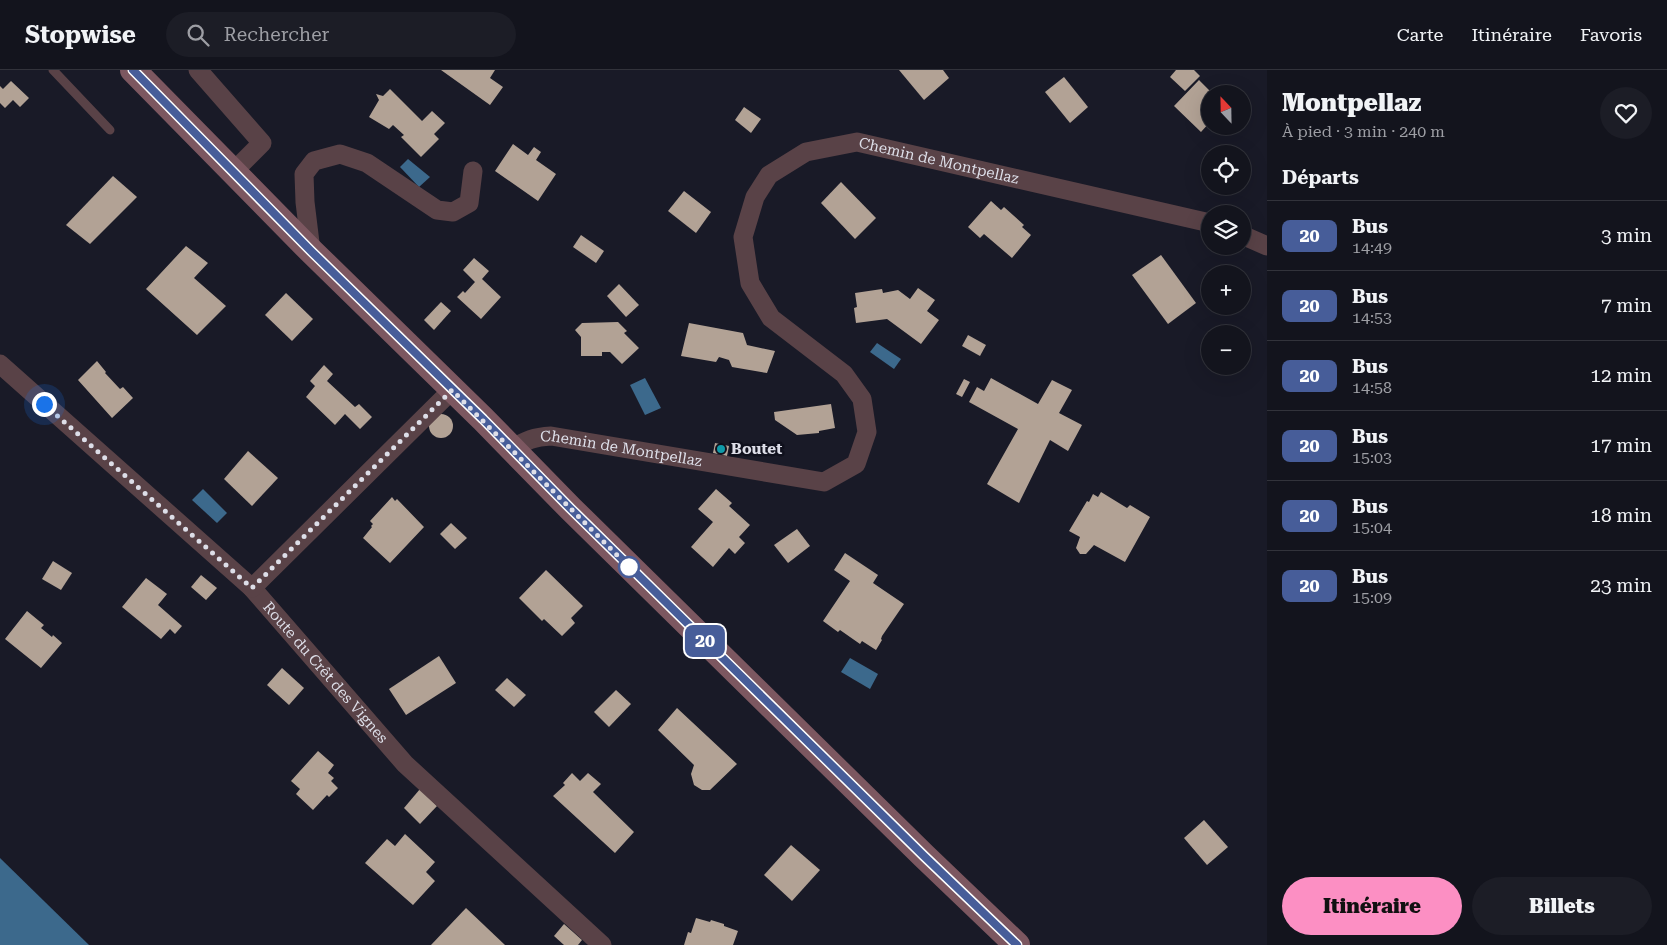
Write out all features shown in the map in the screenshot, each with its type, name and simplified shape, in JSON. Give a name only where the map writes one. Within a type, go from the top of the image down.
[{"type":"main road","points":[[133,70],[311,251],[627,565],[1017,945]]},
{"type":"street","points":[[198,70],[262,143],[233,172]]},
{"type":"street","name":"Chemin de Montpellaz","points":[[513,450],[525,441],[551,436],[824,482],[856,464],[867,432],[862,400],[844,374],[771,318],[750,283],[747,265],[743,237],[755,197],[769,175],[806,152],[857,142],[1201,221]]},
{"type":"street","points":[[311,251],[305,202],[304,174],[314,161],[340,154],[367,163],[437,210],[453,212],[470,203],[472,171]]},
{"type":"street","points":[[1251,239],[1267,246]]},
{"type":"street","name":"Route du Crêt des Vignes","points":[[0,364],[252,588],[406,764],[602,945]]},
{"type":"street","points":[[252,588],[452,390]]},
{"type":"lane","points":[[53,70],[110,130]]},
{"type":"water","points":[[408,159],[430,177],[419,187],[400,167]]},
{"type":"water","points":[[877,343],[901,359],[894,369],[870,352]]},
{"type":"water","points":[[645,378],[661,408],[645,415],[630,385]]},
{"type":"water","points":[[203,489],[227,513],[217,523],[192,500]]},
{"type":"water","points":[[850,658],[878,674],[870,689],[841,672]]},
{"type":"water","points":[[0,858],[89,945],[0,945]]},
{"type":"building","points":[[441,70],[495,70],[490,78],[503,87],[490,105]]},
{"type":"building","points":[[899,70],[943,70],[949,78],[924,100]]},
{"type":"building","points":[[1176,70],[1194,70],[1200,76],[1185,91],[1170,77]]},
{"type":"building","points":[[1064,77],[1088,107],[1070,123],[1045,92]]},
{"type":"building","points":[[1199,80],[1204,85],[1201,85],[1201,132],[1174,106]]},
{"type":"building","points":[[11,81],[29,98],[20,107],[13,100],[5,108],[0,103],[0,86],[3,89]]},
{"type":"building","points":[[390,89],[422,121],[432,111],[445,123],[434,134],[439,139],[421,157],[401,137],[404,135],[393,125],[389,129],[369,117],[379,100],[376,94],[383,96]]},
{"type":"building","points":[[744,107],[761,119],[751,133],[735,120]]},
{"type":"building","points":[[513,144],[528,155],[534,147],[541,152],[536,160],[556,174],[538,201],[495,171]]},
{"type":"building","points":[[113,176],[137,197],[90,244],[66,225]]},
{"type":"building","points":[[841,182],[876,218],[855,239],[821,203]]},
{"type":"building","points":[[684,191],[711,212],[696,233],[668,211]]},
{"type":"building","points":[[991,201],[1001,210],[1004,207],[1024,225],[1022,227],[1031,235],[1012,258],[984,234],[980,238],[968,227]]},
{"type":"building","points":[[581,235],[604,251],[596,263],[573,247]]},
{"type":"building","points":[[186,246],[208,263],[194,278],[226,306],[197,335],[146,289]]},
{"type":"building","points":[[1161,255],[1196,303],[1168,324],[1132,275]]},
{"type":"building","points":[[474,258],[489,271],[482,279],[501,297],[481,319],[457,297],[463,291],[465,293],[475,282],[463,270]]},
{"type":"building","points":[[619,284],[639,305],[626,317],[607,296]]},
{"type":"building","points":[[918,288],[935,300],[927,311],[939,320],[921,344],[887,319],[856,323],[854,308],[857,307],[855,293],[882,289],[883,293],[898,290],[910,299]]},
{"type":"building","points":[[286,293],[313,319],[292,341],[265,315]]},
{"type":"building","points":[[441,302],[451,311],[434,330],[424,320]]},
{"type":"building","points":[[618,322],[627,331],[624,333],[639,348],[622,364],[610,352],[602,352],[602,356],[581,356],[581,337],[575,330],[582,323]]},
{"type":"building","points":[[689,323],[743,333],[747,345],[775,351],[767,373],[732,367],[729,360],[719,357],[716,362],[681,356]]},
{"type":"building","points":[[968,335],[986,345],[980,356],[962,346]]},
{"type":"building","points":[[97,361],[120,389],[123,387],[133,398],[112,418],[78,380]]},
{"type":"building","points":[[324,365],[333,374],[327,381],[355,407],[359,404],[372,417],[360,429],[345,414],[335,425],[306,397],[315,386],[310,381]]},
{"type":"building","points":[[991,378],[1038,404],[1052,380],[1072,390],[1059,413],[1082,425],[1068,451],[1050,440],[1019,503],[987,484],[1018,429],[969,402],[977,387],[984,391]]},
{"type":"building","points":[[964,379],[970,382],[962,397],[956,394]]},
{"type":"building","points":[[831,404],[835,428],[819,431],[819,433],[797,435],[775,420],[774,412]]},
{"type":"building","points":[[441,414],[449,418],[453,426],[449,434],[441,438],[433,434],[429,426],[433,418]]},
{"type":"building","name":"Boutet","points":[[715,443],[729,446],[727,456],[713,453]]},
{"type":"building","points":[[248,451],[278,478],[252,506],[224,479]]},
{"type":"building","points":[[716,489],[732,503],[729,506],[750,525],[739,537],[745,543],[735,554],[729,548],[713,567],[691,547],[713,522],[698,509]]},
{"type":"building","points":[[1101,492],[1127,508],[1130,505],[1150,517],[1125,562],[1094,545],[1086,554],[1080,554],[1076,548],[1080,537],[1069,531],[1087,501],[1089,502],[1093,494],[1098,497]]},
{"type":"building","points":[[392,497],[395,501],[397,499],[424,527],[390,563],[363,538],[372,527],[373,524],[370,521]]},
{"type":"building","points":[[451,523],[467,538],[455,549],[440,534]]},
{"type":"building","points":[[797,529],[810,546],[788,563],[774,545]]},
{"type":"building","points":[[845,553],[878,575],[873,583],[904,604],[882,636],[882,640],[876,650],[862,641],[860,644],[840,630],[838,632],[823,621],[850,581],[834,570]]},
{"type":"building","points":[[53,561],[72,573],[61,590],[42,579]]},
{"type":"building","points":[[546,570],[583,606],[571,618],[575,623],[562,636],[544,619],[542,621],[519,598]]},
{"type":"building","points":[[201,575],[217,588],[206,600],[191,587]]},
{"type":"building","points":[[146,578],[167,594],[158,605],[182,626],[175,634],[170,629],[161,639],[122,607]]},
{"type":"building","points":[[27,611],[44,625],[41,628],[62,643],[41,668],[5,639]]},
{"type":"building","points":[[439,656],[456,683],[406,715],[389,689]]},
{"type":"building","points":[[282,668],[304,688],[289,705],[267,685]]},
{"type":"building","points":[[507,678],[526,695],[514,707],[495,690]]},
{"type":"building","points":[[616,690],[631,704],[609,727],[594,712]]},
{"type":"building","points":[[677,708],[737,764],[710,790],[702,790],[694,785],[691,774],[694,765],[658,730]]},
{"type":"building","points":[[318,751],[334,765],[328,773],[334,778],[331,781],[338,788],[329,797],[327,795],[313,810],[296,794],[300,789],[291,781]]},
{"type":"building","points":[[572,773],[580,781],[588,773],[601,784],[593,792],[634,832],[615,853],[553,796],[565,785],[563,783]]},
{"type":"building","points":[[420,789],[437,806],[420,824],[404,808]]},
{"type":"building","points":[[1204,820],[1228,847],[1207,865],[1184,838]]},
{"type":"building","points":[[405,834],[435,862],[426,872],[435,881],[413,905],[365,863],[387,839],[395,846]]},
{"type":"building","points":[[791,845],[820,870],[792,901],[764,875]]},
{"type":"building","points":[[466,908],[505,945],[431,945]]},
{"type":"building","points":[[696,918],[724,924],[724,926],[738,931],[733,945],[684,945],[688,932],[691,933]]},
{"type":"building","points":[[564,924],[582,940],[578,945],[564,945],[554,936]]},
{"type":"bus line","name":"20","points":[[133,70],[311,251],[483,419],[571,509],[1017,945]]},
{"type":"place","name":"Boutet","points":[[721,449]]},
{"type":"route","points":[[44,404],[252,588],[452,390],[629,567]]}]
